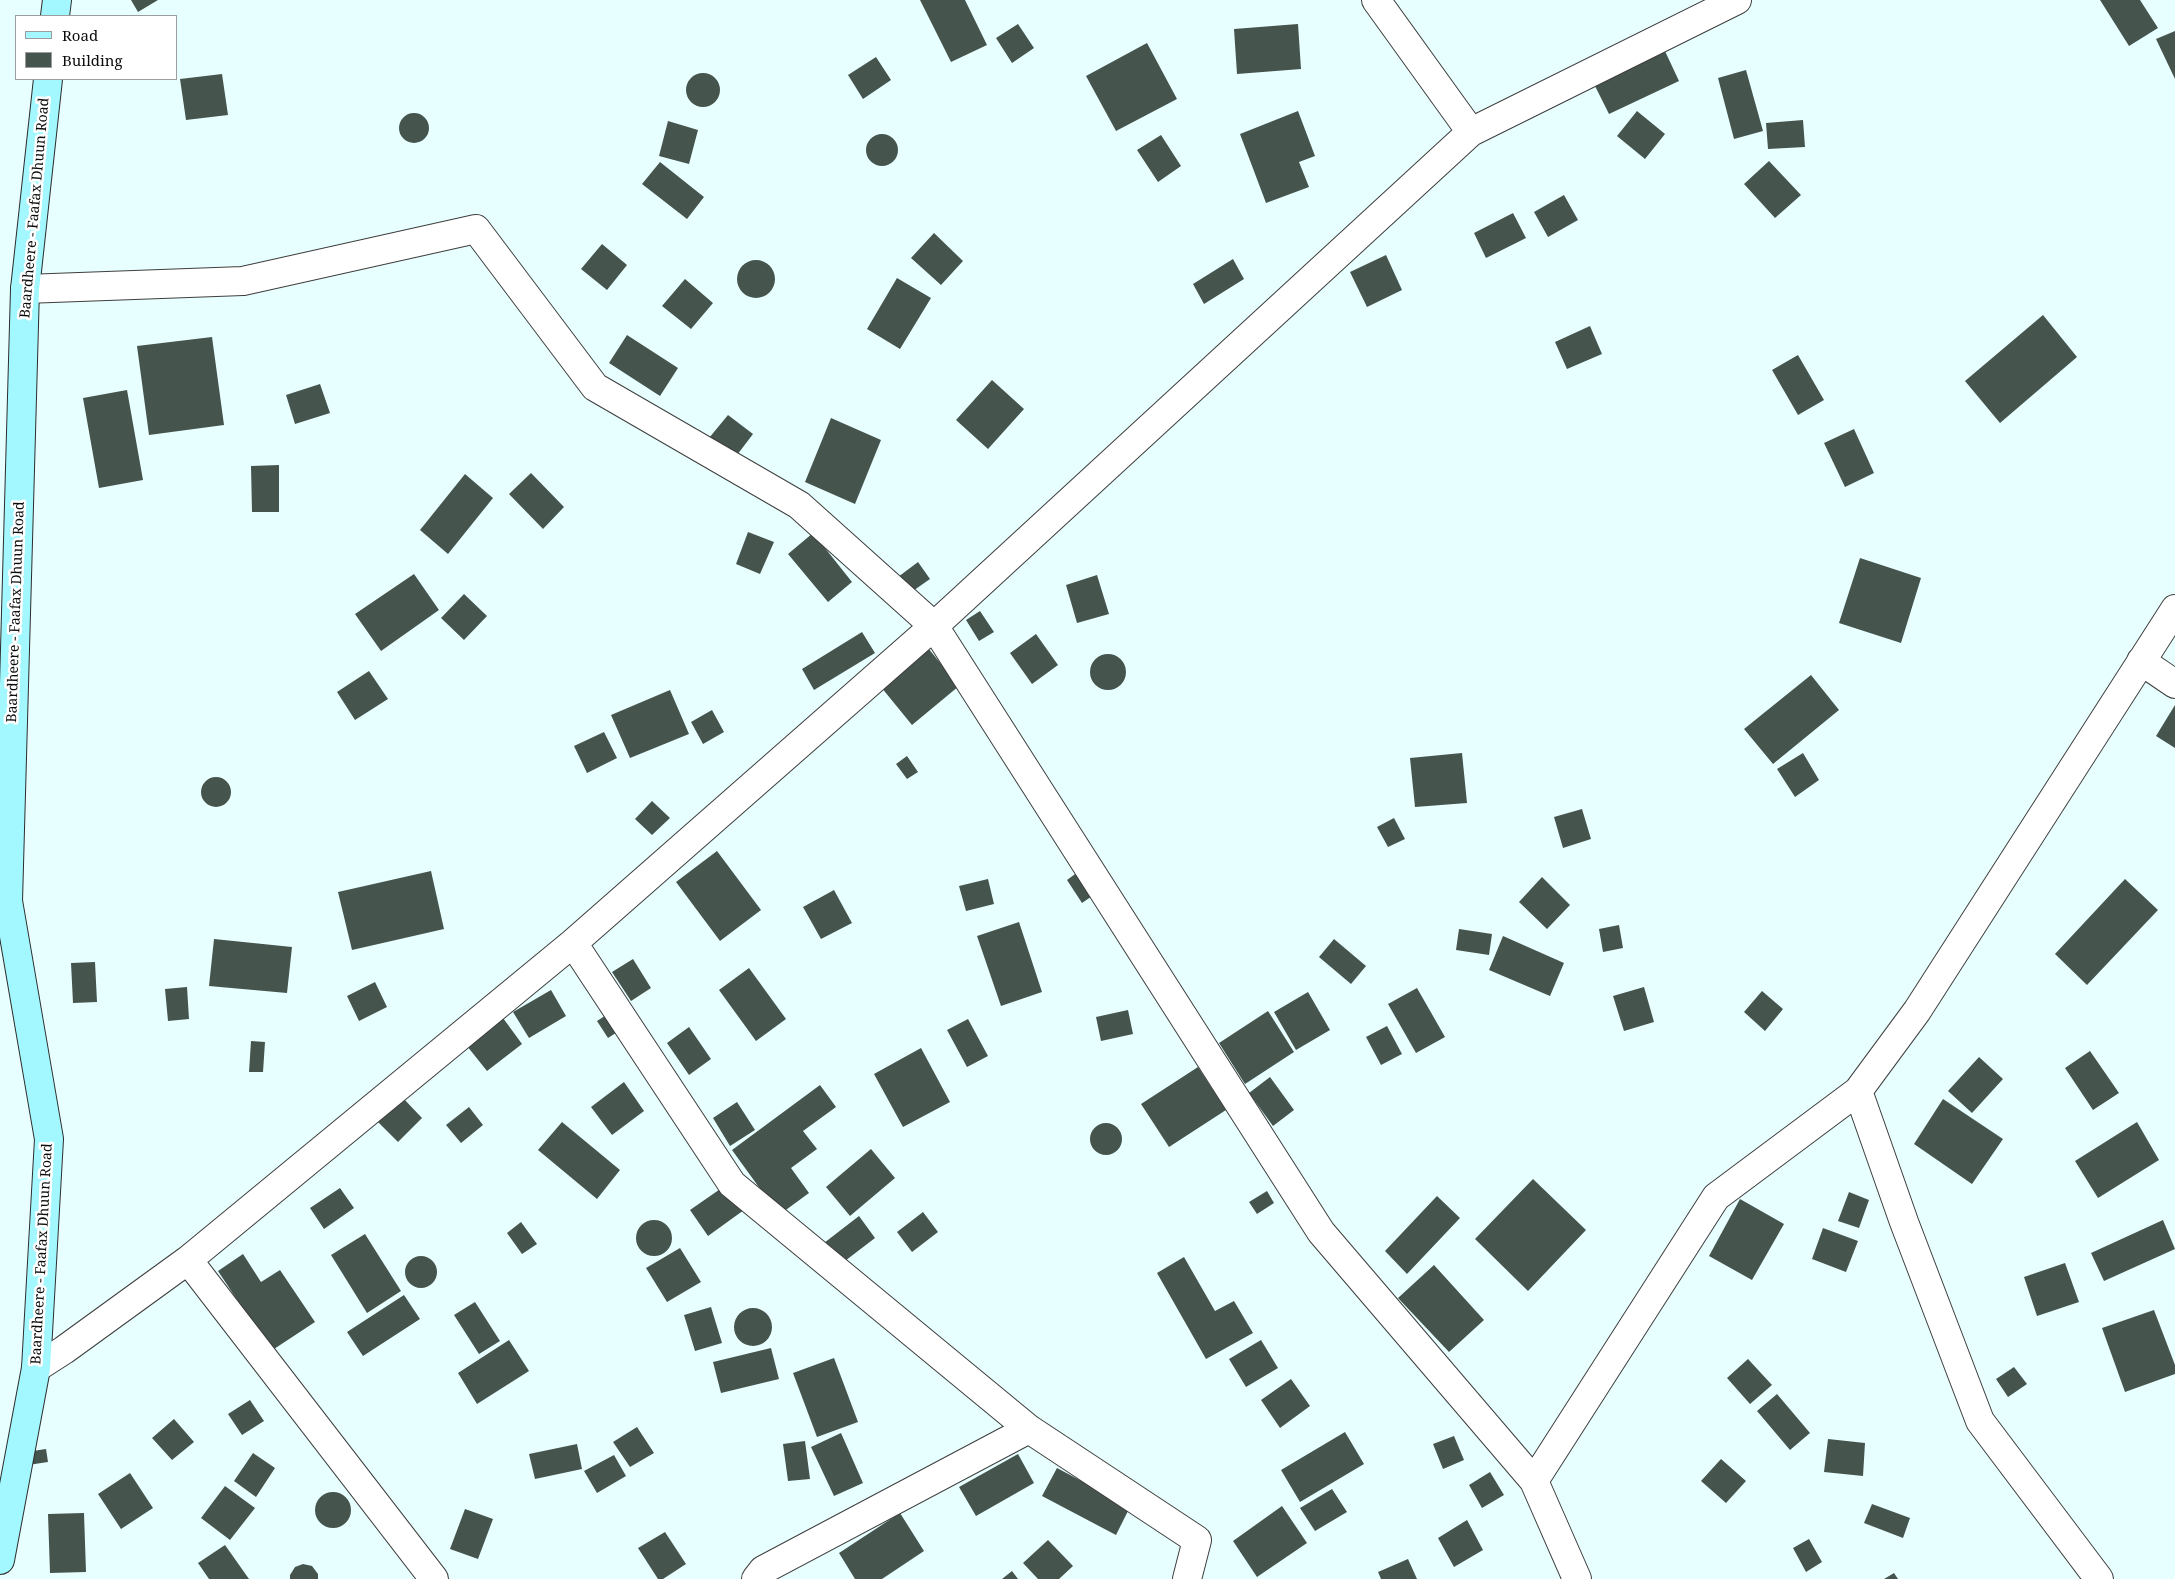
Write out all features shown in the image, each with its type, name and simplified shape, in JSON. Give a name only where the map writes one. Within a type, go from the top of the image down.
[{"type":"main road","points":[[55,15],[56,0]]},
{"type":"main road","name":"Baardheere - Faafax Dhuun Road","points":[[0,1560],[36,1368],[49,1139],[4,900],[25,289],[48,80]]},
{"type":"street","points":[[1376,0],[1471,132]]},
{"type":"street","points":[[36,1368],[64,1350],[188,1260],[573,943],[934,626],[1471,132],[1737,0]]},
{"type":"street","points":[[25,289],[243,280],[476,229],[595,387],[799,505],[934,626],[1322,1232],[1534,1481],[1577,1579]]},
{"type":"street","points":[[1534,1481],[1716,1197],[1858,1091],[1917,1011],[2175,609]]},
{"type":"street","points":[[2141,661],[2175,684]]},
{"type":"street","points":[[573,943],[732,1184],[1029,1430],[1197,1540],[1187,1579]]},
{"type":"street","points":[[1858,1091],[1904,1222],[1980,1421],[2099,1579]]},
{"type":"street","points":[[188,1260],[434,1579]]},
{"type":"street","points":[[756,1579],[763,1570],[1029,1430]]},
{"type":"building","points":[[131,0],[158,0],[138,12]]},
{"type":"building","points":[[920,0],[965,0],[987,45],[951,62]]},
{"type":"building","points":[[2100,0],[2140,0],[2158,28],[2129,46]]},
{"type":"building","points":[[1018,24],[1034,48],[1012,63],[996,38]]},
{"type":"building","points":[[1298,24],[1301,69],[1237,74],[1234,29]]},
{"type":"building","points":[[2175,31],[2175,79],[2156,39]]},
{"type":"building","points":[[1147,43],[1177,99],[1116,131],[1086,76]]},
{"type":"building","points":[[1664,49],[1679,81],[1609,114],[1593,82]]},
{"type":"building","points":[[876,57],[891,80],[863,99],[848,75]]},
{"type":"building","points":[[1746,70],[1763,131],[1734,139],[1718,78]]},
{"type":"building","points":[[703,73],[710,74],[715,78],[719,83],[719,97],[715,102],[710,106],[703,107],[696,106],[691,102],[687,97],[686,90],[687,83],[691,78],[696,74]]},
{"type":"building","points":[[222,74],[228,115],[186,120],[180,79]]},
{"type":"building","points":[[1298,111],[1315,156],[1299,162],[1309,187],[1266,203],[1240,134]]},
{"type":"building","points":[[1637,111],[1665,134],[1645,159],[1617,136]]},
{"type":"building","points":[[414,113],[425,117],[429,128],[425,139],[414,143],[403,139],[399,128],[403,117]]},
{"type":"building","points":[[1803,120],[1805,147],[1768,149],[1766,123]]},
{"type":"building","points":[[668,121],[698,130],[689,164],[659,156]]},
{"type":"building","points":[[882,134],[888,135],[893,139],[897,144],[897,156],[893,161],[888,165],[882,166],[876,165],[871,161],[867,156],[866,150],[867,144],[871,139],[876,135]]},
{"type":"building","points":[[1161,135],[1181,166],[1158,182],[1137,150]]},
{"type":"building","points":[[1769,161],[1801,195],[1775,218],[1744,184]]},
{"type":"building","points":[[660,162],[704,197],[687,219],[642,184]]},
{"type":"building","points":[[1564,195],[1578,220],[1548,237],[1534,212]]},
{"type":"building","points":[[1513,213],[1526,238],[1486,258],[1474,233]]},
{"type":"building","points":[[934,233],[963,261],[941,285],[911,258]]},
{"type":"building","points":[[602,244],[627,265],[607,290],[581,269]]},
{"type":"building","points":[[1386,255],[1402,290],[1367,307],[1350,272]]},
{"type":"building","points":[[1233,259],[1244,279],[1204,304],[1193,284]]},
{"type":"building","points":[[756,260],[769,266],[775,279],[769,292],[756,298],[743,292],[737,279],[743,266]]},
{"type":"building","points":[[897,278],[931,298],[900,349],[867,329]]},
{"type":"building","points":[[685,279],[713,303],[691,329],[662,306]]},
{"type":"building","points":[[2043,315],[2077,357],[2000,423],[1965,381]]},
{"type":"building","points":[[1590,326],[1602,354],[1567,369],[1555,342]]},
{"type":"building","points":[[627,335],[678,368],[660,396],[609,363]]},
{"type":"building","points":[[212,337],[224,425],[149,435],[137,346]]},
{"type":"building","points":[[1798,355],[1824,400],[1798,415],[1772,370]]},
{"type":"building","points":[[992,380],[1024,409],[988,449],[956,420]]},
{"type":"building","points":[[320,384],[330,413],[295,424],[286,395]]},
{"type":"building","points":[[127,390],[143,480],[99,488],[83,398]]},
{"type":"building","points":[[728,415],[753,434],[734,459],[709,438]]},
{"type":"building","points":[[831,418],[881,440],[855,504],[805,482]]},
{"type":"building","points":[[1854,429],[1874,473],[1845,487],[1824,443]]},
{"type":"building","points":[[279,465],[279,512],[252,512],[251,466]]},
{"type":"building","points":[[531,473],[564,507],[543,529],[509,494]]},
{"type":"building","points":[[465,474],[493,498],[448,554],[420,530]]},
{"type":"building","points":[[748,532],[774,542],[760,574],[736,564]]},
{"type":"building","points":[[813,533],[852,582],[828,602],[788,554]]},
{"type":"building","points":[[1860,558],[1921,578],[1901,643],[1839,623]]},
{"type":"building","points":[[918,562],[930,579],[910,593],[898,577]]},
{"type":"building","points":[[414,574],[439,610],[381,651],[355,614]]},
{"type":"building","points":[[1097,575],[1109,614],[1077,623],[1066,585]]},
{"type":"building","points":[[464,594],[487,616],[464,640],[441,618]]},
{"type":"building","points":[[980,611],[994,632],[979,641],[966,620]]},
{"type":"building","points":[[862,632],[875,653],[814,690],[802,669]]},
{"type":"building","points":[[1036,634],[1058,665],[1032,684],[1010,653]]},
{"type":"building","points":[[928,648],[959,686],[912,725],[881,687]]},
{"type":"building","points":[[1108,654],[1121,659],[1126,672],[1121,685],[1108,690],[1095,685],[1090,672],[1095,659]]},
{"type":"building","points":[[369,671],[388,699],[355,720],[337,692]]},
{"type":"building","points":[[1811,675],[1839,710],[1773,764],[1744,729]]},
{"type":"building","points":[[670,690],[689,734],[630,758],[611,715]]},
{"type":"building","points":[[2175,705],[2175,748],[2156,736]]},
{"type":"building","points":[[712,710],[724,732],[703,744],[691,722]]},
{"type":"building","points":[[604,732],[617,758],[587,773],[574,746]]},
{"type":"building","points":[[1462,753],[1467,803],[1415,807],[1410,758]]},
{"type":"building","points":[[1803,753],[1819,780],[1795,797],[1777,769]]},
{"type":"building","points":[[907,756],[918,772],[907,779],[896,764]]},
{"type":"building","points":[[216,777],[227,781],[231,792],[227,803],[216,807],[205,803],[201,792],[205,781]]},
{"type":"building","points":[[652,801],[670,818],[652,835],[635,819]]},
{"type":"building","points":[[1582,809],[1591,839],[1563,848],[1554,817]]},
{"type":"building","points":[[1394,818],[1405,839],[1388,847],[1377,827]]},
{"type":"building","points":[[717,851],[761,910],[720,941],[676,882]]},
{"type":"building","points":[[1082,869],[1098,892],[1082,903],[1067,880]]},
{"type":"building","points":[[431,871],[444,929],[352,950],[338,892]]},
{"type":"building","points":[[1542,877],[1570,905],[1547,929],[1519,902]]},
{"type":"building","points":[[988,879],[994,904],[966,911],[959,886]]},
{"type":"building","points":[[2125,879],[2158,910],[2087,985],[2055,954]]},
{"type":"building","points":[[834,890],[852,923],[821,939],[803,907]]},
{"type":"building","points":[[1019,922],[1042,992],[1001,1006],[977,936]]},
{"type":"building","points":[[1619,925],[1623,948],[1603,952],[1599,929]]},
{"type":"building","points":[[1459,929],[1492,934],[1489,955],[1456,950]]},
{"type":"building","points":[[1503,936],[1564,963],[1550,996],[1489,970]]},
{"type":"building","points":[[214,939],[292,947],[287,993],[209,986]]},
{"type":"building","points":[[1334,939],[1366,966],[1351,984],[1319,957]]},
{"type":"building","points":[[633,959],[651,988],[631,1001],[612,972]]},
{"type":"building","points":[[95,962],[97,1002],[73,1003],[71,963]]},
{"type":"building","points":[[749,968],[786,1019],[756,1041],[719,990]]},
{"type":"building","points":[[375,982],[387,1007],[359,1021],[347,996]]},
{"type":"building","points":[[187,987],[189,1019],[168,1021],[165,989]]},
{"type":"building","points":[[1644,987],[1654,1022],[1624,1031],[1613,996]]},
{"type":"building","points":[[1417,988],[1445,1037],[1416,1053],[1388,1004]]},
{"type":"building","points":[[551,990],[566,1016],[529,1038],[513,1012]]},
{"type":"building","points":[[1762,991],[1783,1009],[1765,1031],[1744,1012]]},
{"type":"building","points":[[1308,992],[1330,1030],[1296,1050],[1274,1012]]},
{"type":"building","points":[[614,1010],[625,1027],[608,1038],[597,1021]]},
{"type":"building","points":[[1128,1010],[1133,1034],[1101,1041],[1096,1017]]},
{"type":"building","points":[[1268,1011],[1294,1052],[1245,1084],[1219,1043]]},
{"type":"building","points":[[503,1018],[522,1044],[487,1071],[467,1046]]},
{"type":"building","points":[[968,1019],[988,1056],[967,1067],[947,1030]]},
{"type":"building","points":[[1387,1026],[1402,1054],[1381,1065],[1366,1037]]},
{"type":"building","points":[[689,1027],[711,1059],[689,1075],[667,1043]]},
{"type":"building","points":[[251,1041],[265,1042],[263,1072],[249,1072]]},
{"type":"building","points":[[921,1048],[950,1102],[903,1127],[874,1074]]},
{"type":"building","points":[[2090,1051],[2119,1093],[2093,1110],[2065,1068]]},
{"type":"building","points":[[1979,1057],[2003,1079],[1972,1113],[1948,1091]]},
{"type":"building","points":[[1198,1067],[1226,1110],[1169,1147],[1141,1104]]},
{"type":"building","points":[[1270,1077],[1294,1110],[1273,1126],[1249,1093]]},
{"type":"building","points":[[624,1082],[644,1111],[612,1135],[591,1107]]},
{"type":"building","points":[[820,1085],[836,1107],[803,1131],[817,1149],[791,1168],[809,1193],[779,1215],[732,1150]]},
{"type":"building","points":[[402,1097],[422,1118],[398,1142],[378,1122]]},
{"type":"building","points":[[1943,1099],[2003,1139],[1972,1184],[1914,1144]]},
{"type":"building","points":[[737,1102],[755,1130],[730,1146],[713,1118]]},
{"type":"building","points":[[469,1107],[483,1125],[461,1143],[446,1125]]},
{"type":"building","points":[[562,1122],[620,1170],[597,1199],[538,1150]]},
{"type":"building","points":[[2137,1122],[2159,1160],[2098,1198],[2075,1161]]},
{"type":"building","points":[[1106,1123],[1118,1127],[1122,1139],[1118,1151],[1106,1155],[1094,1151],[1090,1139],[1094,1127]]},
{"type":"building","points":[[871,1149],[895,1178],[850,1216],[826,1187]]},
{"type":"building","points":[[1533,1179],[1586,1230],[1528,1291],[1475,1239]]},
{"type":"building","points":[[726,1185],[744,1210],[708,1236],[690,1210]]},
{"type":"building","points":[[340,1188],[354,1208],[324,1229],[310,1208]]},
{"type":"building","points":[[1267,1191],[1274,1203],[1257,1214],[1249,1202]]},
{"type":"building","points":[[1849,1192],[1869,1200],[1859,1228],[1838,1221]]},
{"type":"building","points":[[1437,1196],[1460,1218],[1407,1274],[1385,1251]]},
{"type":"building","points":[[1740,1199],[1784,1224],[1752,1280],[1709,1256]]},
{"type":"building","points":[[923,1212],[938,1232],[912,1252],[897,1232]]},
{"type":"building","points":[[859,1216],[875,1238],[841,1264],[824,1243]]},
{"type":"building","points":[[654,1220],[661,1221],[667,1225],[671,1231],[671,1245],[667,1251],[661,1255],[654,1256],[647,1255],[641,1251],[637,1245],[636,1238],[637,1231],[641,1225],[647,1221]]},
{"type":"building","points":[[2163,1220],[2175,1249],[2104,1281],[2091,1253]]},
{"type":"building","points":[[521,1222],[537,1244],[522,1254],[507,1233]]},
{"type":"building","points":[[1823,1228],[1858,1241],[1846,1272],[1812,1259]]},
{"type":"building","points":[[365,1234],[401,1291],[367,1313],[331,1255]]},
{"type":"building","points":[[680,1248],[701,1282],[667,1302],[646,1268]]},
{"type":"building","points":[[243,1254],[261,1282],[280,1270],[315,1322],[271,1351],[218,1271]]},
{"type":"building","points":[[421,1256],[427,1257],[432,1261],[436,1266],[436,1278],[432,1283],[427,1287],[421,1288],[415,1287],[410,1283],[406,1278],[405,1272],[406,1266],[410,1261],[415,1257]]},
{"type":"building","points":[[1184,1257],[1215,1311],[1234,1301],[1253,1333],[1206,1359],[1157,1273]]},
{"type":"building","points":[[2065,1263],[2079,1302],[2037,1316],[2024,1277]]},
{"type":"building","points":[[1434,1265],[1484,1320],[1449,1352],[1398,1298]]},
{"type":"building","points":[[404,1295],[420,1319],[363,1356],[347,1332]]},
{"type":"building","points":[[475,1302],[500,1341],[479,1354],[454,1315]]},
{"type":"building","points":[[711,1307],[722,1343],[695,1351],[684,1315]]},
{"type":"building","points":[[753,1308],[766,1314],[772,1327],[766,1340],[753,1346],[740,1340],[734,1327],[740,1314]]},
{"type":"building","points":[[2154,1310],[2175,1365],[2175,1374],[2125,1392],[2102,1328]]},
{"type":"building","points":[[509,1340],[529,1371],[477,1404],[458,1373]]},
{"type":"building","points":[[1261,1340],[1278,1368],[1246,1387],[1229,1359]]},
{"type":"building","points":[[771,1348],[779,1379],[721,1393],[713,1362]]},
{"type":"building","points":[[834,1358],[858,1422],[817,1437],[793,1373]]},
{"type":"building","points":[[1748,1359],[1772,1385],[1750,1404],[1727,1378]]},
{"type":"building","points":[[2014,1367],[2027,1384],[2008,1397],[1996,1379]]},
{"type":"building","points":[[1291,1379],[1310,1406],[1280,1428],[1261,1400]]},
{"type":"building","points":[[1777,1394],[1810,1433],[1790,1450],[1757,1411]]},
{"type":"building","points":[[250,1400],[264,1421],[242,1435],[228,1414]]},
{"type":"building","points":[[174,1419],[194,1442],[172,1460],[152,1438]]},
{"type":"building","points":[[637,1427],[654,1453],[630,1467],[613,1442]]},
{"type":"building","points":[[1345,1432],[1364,1464],[1300,1502],[1281,1470]]},
{"type":"building","points":[[841,1433],[863,1483],[834,1496],[811,1447]]},
{"type":"building","points":[[1454,1436],[1464,1460],[1443,1469],[1433,1444]]},
{"type":"building","points":[[1828,1439],[1865,1443],[1863,1476],[1824,1472]]},
{"type":"building","points":[[805,1441],[810,1479],[788,1481],[783,1444]]},
{"type":"building","points":[[577,1444],[582,1469],[535,1479],[529,1454]]},
{"type":"building","points":[[46,1449],[48,1462],[28,1465],[26,1452]]},
{"type":"building","points":[[253,1453],[275,1468],[256,1497],[234,1481]]},
{"type":"building","points":[[1018,1454],[1034,1483],[976,1516],[959,1487]]},
{"type":"building","points":[[614,1455],[626,1476],[597,1493],[584,1471]]},
{"type":"building","points":[[1721,1459],[1746,1481],[1726,1503],[1701,1481]]},
{"type":"building","points":[[1057,1468],[1130,1507],[1116,1535],[1042,1496]]},
{"type":"building","points":[[1490,1472],[1504,1495],[1482,1508],[1469,1485]]},
{"type":"building","points":[[130,1473],[153,1508],[121,1529],[98,1494]]},
{"type":"building","points":[[225,1486],[255,1508],[230,1540],[201,1518]]},
{"type":"building","points":[[1332,1489],[1347,1512],[1315,1531],[1300,1508]]},
{"type":"building","points":[[333,1492],[346,1497],[351,1510],[346,1523],[333,1528],[320,1523],[315,1510],[320,1497]]},
{"type":"building","points":[[1872,1504],[1910,1518],[1903,1538],[1864,1523]]},
{"type":"building","points":[[1282,1506],[1307,1543],[1257,1577],[1233,1541]]},
{"type":"building","points":[[465,1509],[493,1519],[478,1559],[450,1549]]},
{"type":"building","points":[[84,1513],[86,1572],[50,1573],[48,1514]]},
{"type":"building","points":[[900,1513],[924,1551],[882,1579],[855,1579],[839,1553]]},
{"type":"building","points":[[1467,1520],[1483,1550],[1454,1567],[1438,1538]]},
{"type":"building","points":[[665,1532],[686,1564],[663,1579],[658,1579],[638,1548]]},
{"type":"building","points":[[1809,1539],[1822,1562],[1806,1572],[1793,1548]]},
{"type":"building","points":[[1048,1540],[1073,1566],[1059,1579],[1038,1579],[1023,1563]]},
{"type":"building","points":[[225,1545],[249,1579],[209,1579],[198,1563]]},
{"type":"building","points":[[1408,1559],[1417,1579],[1381,1579],[1378,1572]]},
{"type":"building","points":[[303,1564],[312,1566],[318,1574],[318,1579],[290,1579],[290,1575],[295,1567]]},
{"type":"building","points":[[1012,1571],[1018,1579],[1002,1579]]},
{"type":"building","points":[[1894,1573],[1898,1579],[1884,1579]]}]
